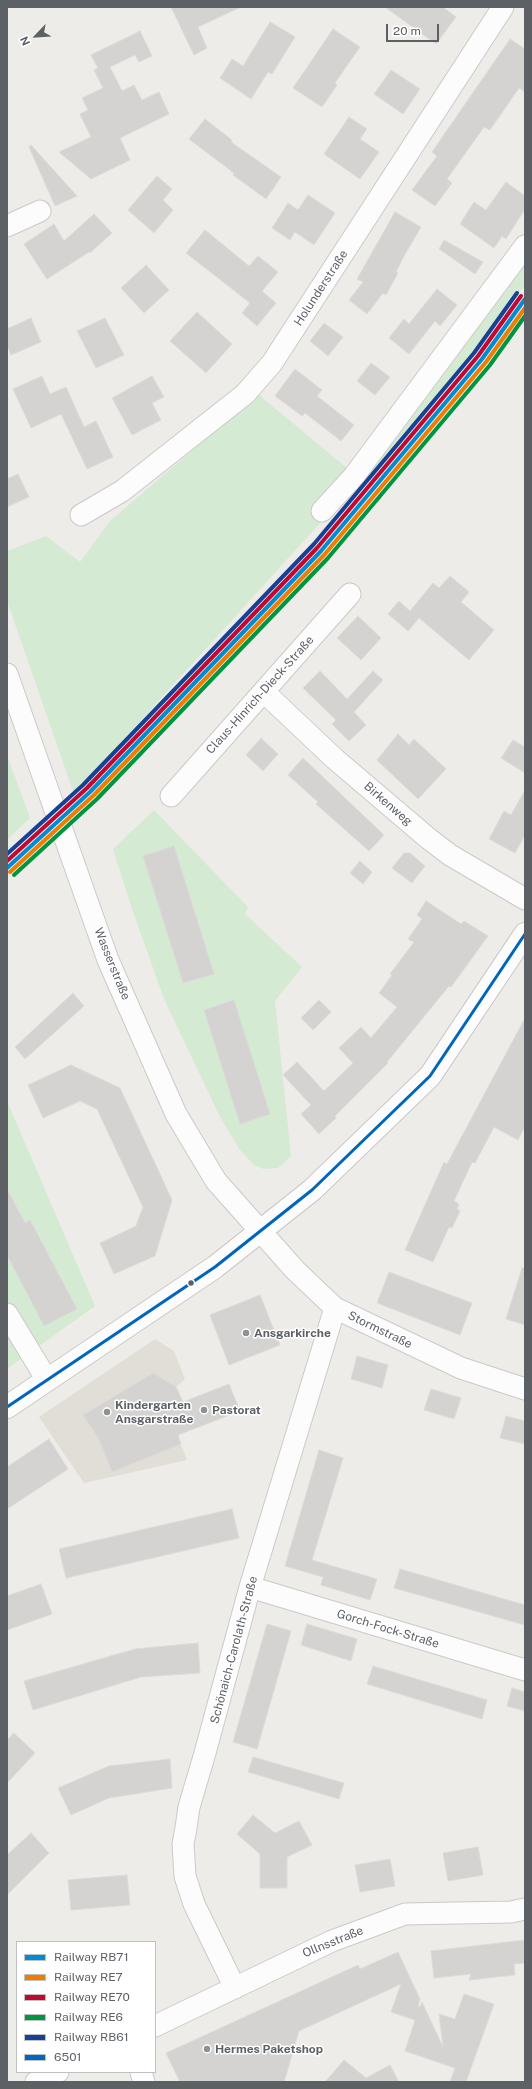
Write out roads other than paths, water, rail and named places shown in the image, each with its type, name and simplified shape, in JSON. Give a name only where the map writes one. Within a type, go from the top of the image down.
[{"type":"street","name":"Holunderstraße","points":[[81,515],[122,491],[246,394],[272,363],[503,7]]},
{"type":"street","points":[[7,226],[40,211]]},
{"type":"street","points":[[322,511],[354,476],[525,246]]},
{"type":"street","name":"Claus-Hinrich-Dieck-Straße","points":[[171,796],[350,594]]},
{"type":"street","name":"Wasserstraße","points":[[7,674],[108,960],[176,1114],[216,1181],[260,1232]]},
{"type":"street","name":"Birkenweg","points":[[264,692],[335,759],[429,839],[450,855],[525,899]]},
{"type":"street","points":[[7,1407],[215,1267],[312,1190],[430,1076],[525,934]]},
{"type":"street","name":"Stormstraße","points":[[260,1232],[295,1270],[335,1308],[461,1368],[525,1389]]},
{"type":"street","name":"Schönaich-Carolath-Straße","points":[[235,1988],[194,1904],[185,1876],[183,1844],[189,1807],[206,1754],[250,1587],[335,1308]]},
{"type":"street","points":[[7,1314],[47,1380]]},
{"type":"street","name":"Gorch-Fock-Straße","points":[[250,1587],[525,1670]]},
{"type":"street","name":"Ollnsstraße","points":[[156,2026],[332,1941],[405,1914],[511,1912],[525,1910]]},
{"type":"street","points":[[36,2082],[56,2073]]},
{"type":"rail line","name":"RB61","points":[[7,854],[83,785],[314,544],[474,353],[517,293]]},
{"type":"rail line","name":"RE70","points":[[7,861],[87,788],[317,548],[478,356],[521,296]]},
{"type":"rail line","name":"RB71","points":[[7,868],[90,792],[321,551],[482,359],[525,299]]},
{"type":"rail line","name":"RE7","points":[[10,872],[94,795],[325,554],[486,362],[525,308]]},
{"type":"rail line","name":"RE6","points":[[14,875],[97,799],[328,558],[490,365],[525,316]]},
{"type":"place","name":"Ansgarkirche","points":[[246,1333]]},
{"type":"place","name":"Pastorat","points":[[204,1410]]},
{"type":"place","name":"Kindergarten Ansgarstraße","points":[[107,1412]]},
{"type":"place","name":"Hermes Paketshop","points":[[207,2049]]}]
